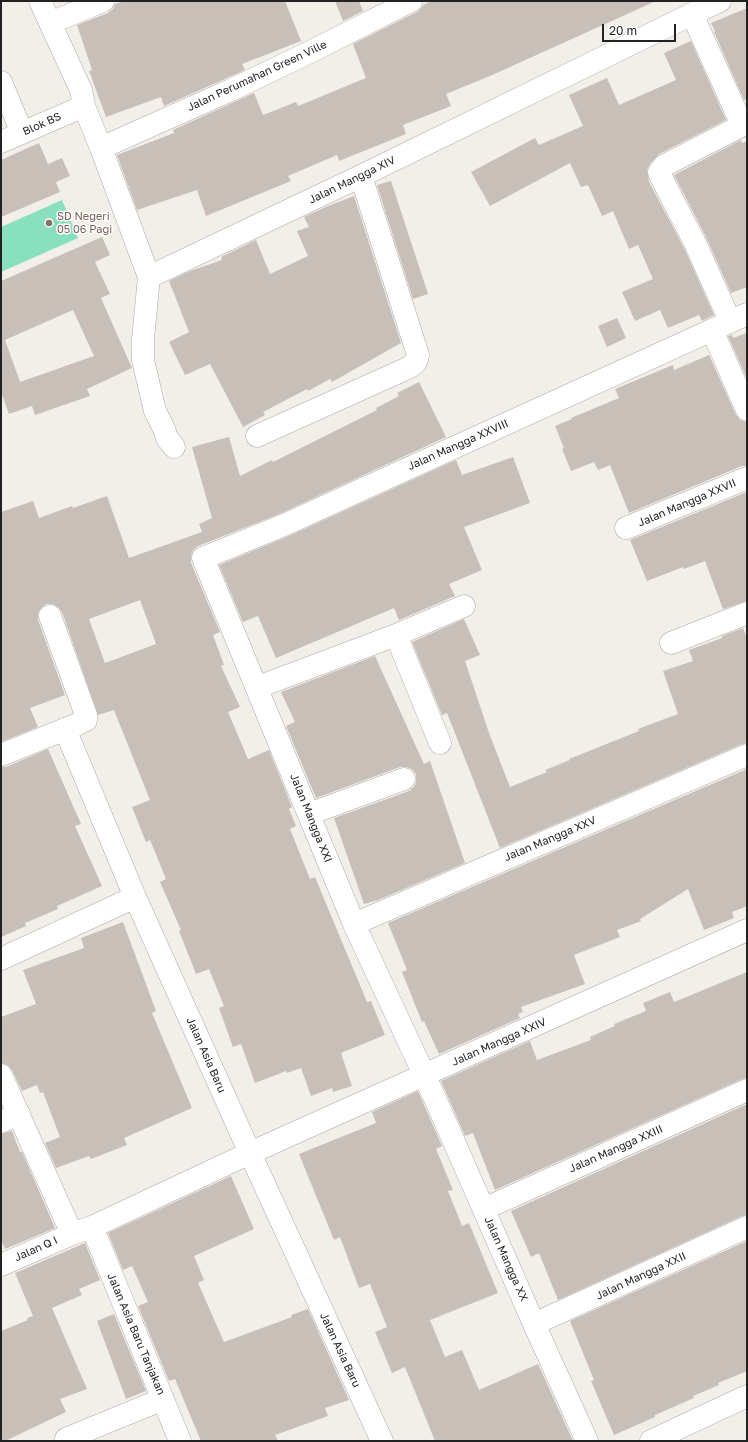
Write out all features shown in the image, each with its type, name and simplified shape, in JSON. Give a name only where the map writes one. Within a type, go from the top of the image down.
[{"type":"street","points":[[40,1],[81,90],[84,106],[148,277],[143,339],[143,360],[155,411],[167,438],[174,447]]},
{"type":"street","points":[[50,23],[103,1]]},
{"type":"street","name":"Jalan Perumahan Green Ville","points":[[101,148],[231,90],[319,48],[411,1]]},
{"type":"street","name":"Jalan Mangga XIV","points":[[148,277],[361,176],[720,1]]},
{"type":"street","points":[[692,14],[745,124],[665,165],[660,172],[661,177],[695,243],[730,322],[747,410]]},
{"type":"street","points":[[1,82],[22,133]]},
{"type":"street","name":"Blok BS","points":[[1,142],[84,106]]},
{"type":"street","points":[[257,436],[410,367],[416,362],[418,355],[361,176]]},
{"type":"street","name":"Jalan Mangga XXVIII","points":[[203,558],[284,524],[730,322]]},
{"type":"street","name":"Jalan Mangga XXVII","points":[[626,528],[747,478]]},
{"type":"street","name":"Jalan Mangga XXI","points":[[203,558],[258,687],[354,924],[424,1076]]},
{"type":"street","points":[[258,687],[464,606]]},
{"type":"street","points":[[671,643],[747,613]]},
{"type":"street","points":[[1,755],[86,720],[86,715],[50,616]]},
{"type":"street","points":[[396,634],[440,743]]},
{"type":"street","name":"Jalan Asia Baru","points":[[65,729],[135,897],[382,1441]]},
{"type":"street","name":"Jalan Mangga XXV","points":[[354,924],[747,755]]},
{"type":"street","points":[[309,814],[404,778]]},
{"type":"street","points":[[1,960],[135,897]]},
{"type":"street","name":"Jalan Mangga XXIV","points":[[250,1153],[747,930]]},
{"type":"street","points":[[1,1075],[10,1118],[72,1234],[92,1227],[250,1153]]},
{"type":"street","name":"Jalan Mangga XX","points":[[424,1076],[587,1441]]},
{"type":"street","name":"Jalan Mangga XXIII","points":[[484,1209],[747,1090]]},
{"type":"street","name":"Jalan Asia Baru Tanjakan","points":[[92,1227],[180,1441]]},
{"type":"street","name":"Jalan Mangga XXII","points":[[534,1324],[747,1227]]},
{"type":"street","name":"Jalan Q I","points":[[1,1265],[72,1234]]},
{"type":"street","points":[[651,1441],[747,1396]]},
{"type":"street","points":[[66,1439],[163,1399]]},
{"type":"green space","points":[[62,200],[78,238],[1,272],[1,227]]},
{"type":"building","points":[[124,1],[285,1],[301,41],[242,64],[245,70],[164,106],[161,97],[106,117],[89,71],[92,70],[77,25],[108,13],[113,9],[115,4]]},
{"type":"building","points":[[335,1],[359,1],[363,11],[343,21]]},
{"type":"building","points":[[431,1],[656,1],[490,76],[446,94],[451,106],[403,125],[406,134],[339,161],[337,155],[288,176],[291,181],[206,216],[197,190],[137,210],[117,155],[174,133],[173,130],[254,93],[263,115],[296,102],[298,106],[366,78],[353,44],[417,12],[423,5]]},
{"type":"building","points":[[747,8],[747,99],[744,100],[711,23]]},
{"type":"building","points":[[691,41],[726,120],[659,154],[647,170],[649,182],[684,248],[714,315],[702,321],[699,315],[668,328],[660,310],[635,321],[622,292],[653,279],[638,245],[629,249],[613,211],[602,216],[588,185],[581,187],[570,163],[490,206],[471,172],[535,138],[539,145],[583,126],[569,95],[607,78],[619,105],[676,80],[664,53]]},
{"type":"building","points":[[741,140],[742,143],[747,141],[747,287],[731,293],[706,237],[674,175]]},
{"type":"building","points":[[39,143],[48,164],[62,158],[70,176],[56,182],[60,192],[1,217],[1,160]]},
{"type":"building","points":[[391,181],[428,294],[413,299],[377,185]]},
{"type":"building","points":[[354,196],[401,343],[332,382],[330,379],[308,391],[307,389],[263,412],[265,415],[243,427],[210,364],[185,375],[169,342],[189,332],[169,281],[190,271],[222,260],[221,257],[256,240],[270,274],[308,256],[297,231],[309,227],[304,217]]},
{"type":"building","points":[[102,237],[110,255],[95,262],[110,294],[101,298],[132,368],[87,389],[90,396],[35,415],[32,406],[9,414],[1,392],[1,281]],"holes":[[[73,310],[94,356],[20,382],[5,340]]]},
{"type":"building","points":[[617,318],[626,338],[607,347],[598,326]]},
{"type":"building","points":[[747,333],[747,379],[728,336],[732,335],[733,338]]},
{"type":"building","points":[[709,355],[736,415],[740,420],[747,422],[747,466],[742,466],[629,513],[610,465],[598,470],[594,462],[571,471],[555,426],[619,398],[615,389],[673,365],[674,370]]},
{"type":"building","points":[[419,382],[446,437],[279,514],[198,546],[193,550],[191,556],[191,563],[220,632],[213,635],[224,665],[221,666],[240,707],[228,712],[248,759],[269,750],[292,807],[289,809],[296,826],[290,829],[310,879],[315,877],[367,1002],[371,1001],[385,1035],[341,1053],[352,1086],[333,1092],[332,1088],[311,1096],[301,1068],[287,1073],[286,1071],[255,1083],[241,1044],[233,1047],[219,1008],[224,1006],[209,969],[196,974],[179,931],[181,930],[160,882],[166,879],[150,840],[146,842],[132,807],[150,800],[114,710],[98,715],[62,612],[53,604],[46,604],[41,608],[38,613],[38,620],[65,695],[30,708],[38,727],[1,742],[1,512],[33,501],[39,518],[72,506],[73,508],[107,496],[129,558],[202,532],[199,524],[212,518],[192,447],[229,437],[240,476],[272,460],[273,462],[377,410],[376,408],[399,396],[397,393]],"holes":[[[140,600],[156,644],[105,663],[89,619]]]},
{"type":"building","points":[[513,457],[530,503],[464,527],[482,570],[449,584],[455,596],[399,620],[394,608],[276,658],[258,616],[243,622],[219,565],[289,536],[456,460],[462,475]]},
{"type":"building","points":[[747,492],[747,601],[723,609],[705,561],[684,569],[683,567],[647,581],[630,540]]},
{"type":"building","points":[[464,619],[480,655],[465,661],[489,733],[510,787],[547,772],[545,770],[570,760],[569,759],[639,731],[638,729],[678,714],[663,671],[693,661],[689,650],[722,638],[722,636],[743,628],[747,638],[747,743],[500,848],[447,713],[442,715],[412,642]]},
{"type":"building","points":[[375,656],[424,764],[430,761],[465,863],[378,900],[364,904],[334,818],[409,791],[414,787],[416,782],[416,774],[412,769],[400,767],[316,798],[286,726],[295,722],[281,692]]},
{"type":"building","points":[[48,749],[81,824],[75,826],[102,886],[57,906],[58,909],[25,923],[26,926],[1,937],[1,767],[6,767]]},
{"type":"building","points":[[747,769],[747,906],[732,912],[734,918],[704,930],[688,889],[640,919],[641,921],[617,930],[620,937],[574,955],[585,984],[521,1007],[523,1012],[518,1014],[520,1018],[439,1054],[424,1021],[422,1022],[402,972],[407,970],[388,923]]},
{"type":"building","points":[[123,922],[156,1011],[152,1013],[192,1108],[124,1138],[127,1145],[91,1159],[89,1156],[56,1168],[45,1143],[60,1137],[43,1092],[40,1093],[37,1085],[22,1091],[12,1070],[8,1065],[1,1063],[1,1017],[36,1004],[23,970],[84,948],[81,938]]},
{"type":"building","points":[[747,972],[747,1078],[495,1190],[473,1133],[465,1136],[441,1081],[530,1041],[537,1060],[591,1040],[590,1037],[615,1026],[614,1024],[646,1011],[643,1003],[670,992],[674,1002]]},
{"type":"building","points":[[418,1091],[442,1146],[436,1149],[453,1190],[448,1191],[462,1226],[469,1223],[498,1293],[430,1320],[445,1357],[462,1350],[479,1390],[538,1364],[573,1441],[435,1441],[405,1367],[392,1373],[375,1332],[387,1327],[370,1284],[359,1288],[340,1237],[334,1240],[299,1154],[376,1123],[372,1112]]},
{"type":"building","points":[[747,1104],[747,1215],[558,1300],[539,1253],[531,1257],[511,1211]]},
{"type":"building","points":[[12,1131],[55,1228],[5,1249],[1,1239],[1,1134]]},
{"type":"building","points":[[231,1176],[254,1229],[194,1256],[204,1280],[198,1283],[224,1342],[292,1317],[291,1315],[308,1309],[349,1400],[325,1408],[328,1416],[275,1435],[278,1441],[201,1441],[175,1379],[169,1381],[138,1306],[148,1302],[132,1266],[123,1270],[108,1233]]},
{"type":"building","points":[[747,1241],[747,1371],[718,1383],[719,1385],[693,1396],[694,1398],[614,1435],[591,1381],[594,1380],[570,1321]]},
{"type":"building","points":[[85,1243],[100,1280],[79,1289],[82,1295],[52,1308],[87,1389],[60,1399],[66,1412],[5,1441],[1,1441],[1,1331],[28,1320],[27,1318],[33,1316],[15,1273]]},
{"type":"building","points":[[114,1314],[146,1391],[126,1399],[97,1321]]},
{"type":"place","name":"SD Negeri 05 06 Pagi","points":[[49,223]]}]
